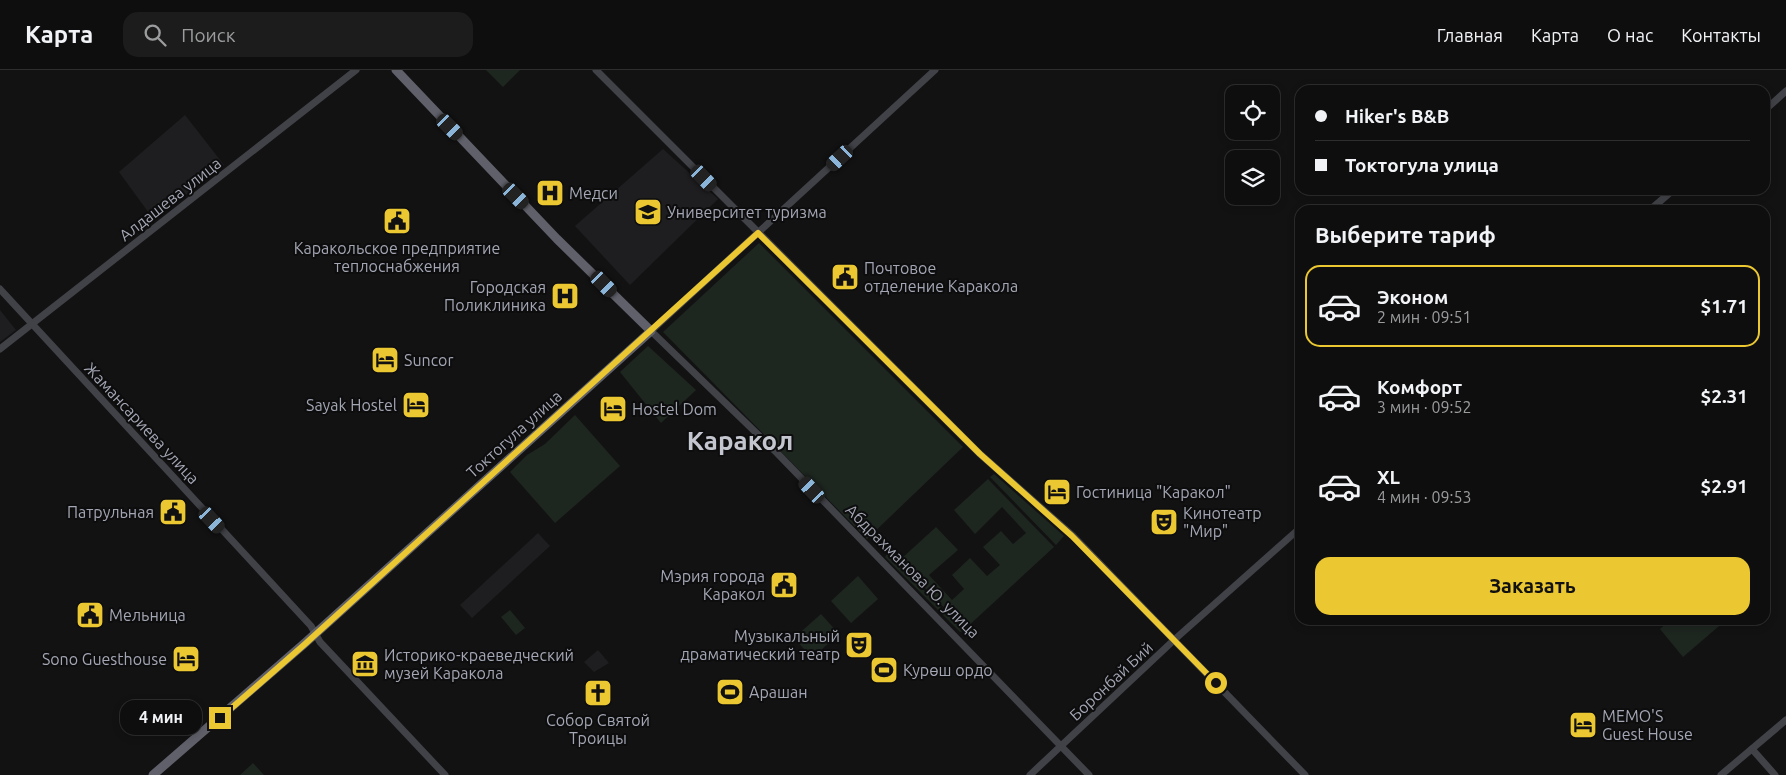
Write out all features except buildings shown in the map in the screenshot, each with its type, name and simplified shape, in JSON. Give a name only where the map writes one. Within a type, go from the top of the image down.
[{"type":"highway","name":"Абдрахманова Ю. улица","points":[[396,70],[557,238],[651,331]]},
{"type":"highway","name":"Токтогула улица","points":[[153,775],[315,633],[651,331]]},
{"type":"main road","name":"Алдашева улица","points":[[0,349],[356,70]]},
{"type":"main road","points":[[596,70],[980,454],[1072,536],[1305,775]]},
{"type":"main road","name":"Токтогула улица","points":[[651,331],[935,70]]},
{"type":"main road","points":[[1770,105],[1786,91]]},
{"type":"main road","points":[[1656,205],[1667,195]]},
{"type":"main road","name":"Жамансариева улица","points":[[0,289],[311,626],[320,642],[445,775]]},
{"type":"main road","name":"Абдрахманова Ю. улица","points":[[651,331],[783,460],[1089,775]]},
{"type":"main road","name":"Боронбай Бий","points":[[1030,775],[1174,640],[1295,532]]},
{"type":"main road","points":[[1721,775],[1786,720]]},
{"type":"main road","points":[[1752,749],[1774,775]]},
{"type":"shaded area","points":[[486,70],[520,70],[503,87]]},
{"type":"shaded area","points":[[185,115],[224,165],[154,220],[119,172]]},
{"type":"shaded area","name":"Университет туризма","points":[[663,149],[718,199],[630,285],[575,226]]},
{"type":"shaded area","points":[[759,243],[963,447],[867,539],[663,332]]},
{"type":"shaded area","points":[[0,310],[16,330],[0,342]]},
{"type":"shaded area","points":[[648,346],[696,390],[661,423],[620,372]]},
{"type":"shaded area","points":[[575,415],[620,466],[555,523],[510,472],[527,455],[545,444]]},
{"type":"shaded area","points":[[994,474],[1064,536],[1056,545],[990,477]]},
{"type":"shaded area","points":[[988,479],[1054,547],[965,629],[890,552],[892,550],[901,559],[936,527],[958,550],[929,575],[952,600],[964,589],[952,575],[970,558],[987,576],[1000,565],[983,547],[1001,531],[1013,544],[1026,533],[1002,507],[975,534],[954,510]]},
{"type":"shaded area","points":[[538,533],[550,546],[472,618],[460,605]]},
{"type":"shaded area","points":[[888,553],[963,631],[960,632],[885,557]]},
{"type":"shaded area","points":[[858,576],[878,599],[851,623],[831,601]]},
{"type":"shaded area","points":[[510,610],[525,628],[516,635],[501,617]]},
{"type":"shaded area","points":[[821,614],[839,634],[812,658],[794,638]]},
{"type":"shaded area","points":[[1664,625],[1720,625],[1683,657],[1660,629]]},
{"type":"shaded area","points":[[598,650],[609,663],[594,672],[584,662]]},
{"type":"shaded area","points":[[253,763],[264,775],[240,775]]},
{"type":"place","name":"Медси","points":[[550,193]]},
{"type":"place","name":"Университет туризма","points":[[648,212]]},
{"type":"place","name":"Каракольское предприятие теплоснабжения","points":[[397,221]]},
{"type":"place","name":"Почтовое отделение Каракола","points":[[845,277]]},
{"type":"place","name":"Городская Поликлиника","points":[[565,296]]},
{"type":"place","name":"Suncor","points":[[385,360]]},
{"type":"place","name":"Sayak Hostel","points":[[416,405]]},
{"type":"place","name":"Hostel Dom","points":[[613,409]]},
{"type":"place","name":"Гостиница \"Каракол\"","points":[[1057,492]]},
{"type":"place","name":"Патрульная","points":[[173,512]]},
{"type":"place","name":"Кинотеатр \"Мир\"","points":[[1164,522]]},
{"type":"place","name":"Мэрия города Каракол","points":[[784,585]]},
{"type":"place","name":"Мельница","points":[[90,615]]},
{"type":"place","name":"Музыкальный драматический театр","points":[[859,645]]},
{"type":"place","name":"Sono Guesthouse","points":[[186,659]]},
{"type":"place","name":"Историко-краеведческий музей Каракола","points":[[365,664]]},
{"type":"place","name":"Курөш ордо","points":[[884,670]]},
{"type":"place","name":"Арашан","points":[[730,692]]},
{"type":"place","name":"Собор Святой Троицы","points":[[598,693]]},
{"type":"place","name":"MEMO'S Guest House","points":[[1583,725]]},
{"type":"district","name":"Каракол","points":[[740,441]]},
{"type":"route","points":[[220,718],[305,644],[398,557],[758,233],[980,454],[1072,536],[1216,683]]}]
